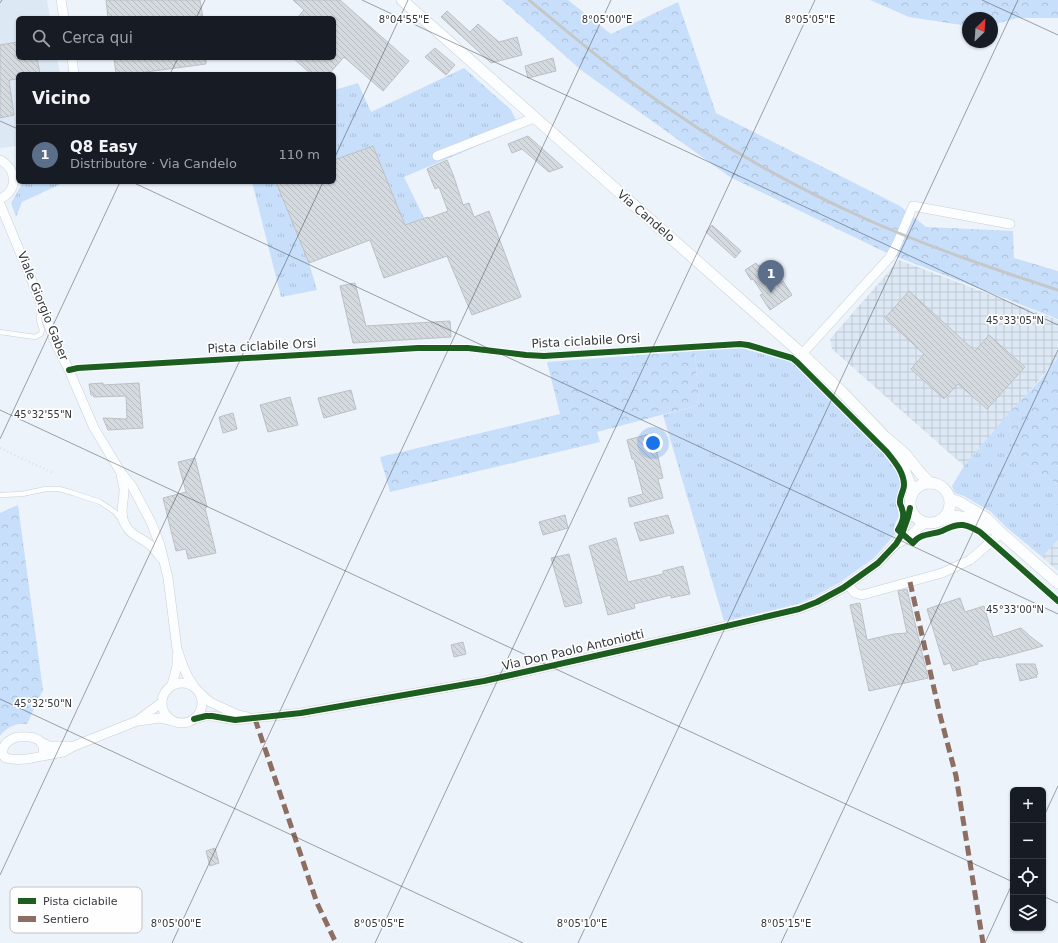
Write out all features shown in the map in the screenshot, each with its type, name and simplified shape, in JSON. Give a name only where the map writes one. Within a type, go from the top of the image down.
[{"type":"street","points":[[61,0],[64,16]]},
{"type":"street","name":"Via Candelo","points":[[402,0],[802,354],[842,392],[885,437],[905,454],[930,483]]},
{"type":"street","points":[[72,60],[74,72]]},
{"type":"street","points":[[437,156],[534,118]]},
{"type":"street","points":[[0,160],[6,163],[15,174],[9,193],[0,199]]},
{"type":"street","name":"Viale Giorgio Gaber","points":[[0,204],[40,301],[55,342],[94,428],[120,471],[132,486],[151,522],[160,545],[168,578],[177,649],[176,666],[172,685]]},
{"type":"street","points":[[802,354],[890,257],[913,206],[1010,224]]},
{"type":"street","name":"Via Candelo","points":[[885,437],[902,464],[913,492]]},
{"type":"street","name":"Viale Giorgio Gaber","points":[[120,471],[124,488],[122,511],[124,524],[133,534],[156,550],[164,564]]},
{"type":"street","points":[[942,520],[946,516],[950,505],[950,499],[945,489],[930,483],[923,484],[918,487],[911,496],[910,508],[912,513],[920,521],[926,523],[937,523],[955,516],[967,518],[1001,533]]},
{"type":"street","points":[[950,499],[959,502],[986,518],[1058,583]]},
{"type":"street","name":"Via Don Paolo Antoniotti","points":[[194,719],[212,716],[235,720],[255,719],[301,713],[484,681],[709,631],[799,609],[817,602],[848,585],[878,562],[896,544],[902,534],[910,508]]},
{"type":"street","name":"Via Don Paolo Antoniotti","points":[[896,544],[908,538],[919,527],[926,523]]},
{"type":"street","points":[[851,599],[942,573],[970,560],[1001,533]]},
{"type":"street","points":[[848,585],[855,592],[862,595]]},
{"type":"street","name":"Viale Giorgio Gaber","points":[[177,649],[183,666],[193,685]]},
{"type":"street","points":[[137,721],[160,718],[178,723],[184,723],[194,719],[201,710],[202,699],[200,693],[193,685],[182,682],[172,685],[164,692],[162,698],[162,709],[168,718],[173,721]]},
{"type":"street","name":"Via Don Paolo Antoniotti","points":[[200,693],[216,705],[238,715],[255,719]]},
{"type":"street","points":[[74,746],[49,746],[34,738],[17,737],[10,740],[3,746],[2,754],[3,758],[12,760],[62,752],[137,721],[162,703]]},
{"type":"street","points":[[41,742],[44,752],[42,756]]},
{"type":"lane","points":[[0,332],[35,337],[41,334],[42,330],[39,320],[40,301]]},
{"type":"lane","points":[[0,495],[22,494],[46,489],[73,493],[100,502],[107,506],[115,512],[124,524]]},
{"type":"path","points":[[0,448],[53,473]]},
{"type":"shaded area","points":[[0,0],[47,0],[50,16],[16,16],[16,60],[57,60],[60,72],[16,72],[16,146],[0,148]]},
{"type":"shaded area","points":[[899,260],[1058,320],[1058,358],[964,466],[832,349],[830,339]]},
{"type":"shaded area","points":[[1058,540],[1058,571],[1042,557]]},
{"type":"green space","points":[[502,0],[568,0],[611,34],[678,2],[716,113],[900,206],[926,227],[1013,231],[1014,258],[1058,271],[1058,319],[887,253],[730,177],[581,70]]},
{"type":"green space","points":[[870,0],[1058,0],[1058,18],[1017,18],[998,23],[998,12],[962,12],[962,25],[909,17]]},
{"type":"green space","points":[[464,68],[511,110],[520,128],[404,177],[424,218],[405,225],[373,146],[336,159],[336,89],[358,83],[371,112]]},
{"type":"green space","points":[[22,184],[61,184],[22,202],[16,217],[11,203]]},
{"type":"green space","points":[[253,184],[277,184],[309,263],[317,290],[281,297]]},
{"type":"green space","points":[[741,348],[792,362],[889,459],[898,473],[902,486],[896,502],[899,515],[894,527],[897,532],[874,558],[839,583],[797,604],[724,621],[663,415],[699,405],[695,351]]},
{"type":"green space","points":[[695,351],[699,405],[597,432],[600,442],[390,492],[380,457],[560,414],[547,362]]},
{"type":"green space","points":[[1058,358],[1058,484],[1015,458],[1008,414],[1041,379]]},
{"type":"green space","points":[[1008,414],[1015,458],[1058,484],[1058,540],[1042,557],[1006,527],[991,512],[964,496],[955,493],[952,486],[964,466]]},
{"type":"green space","points":[[18,505],[43,690],[27,724],[12,726],[0,736],[0,513]]},
{"type":"building","points":[[106,0],[200,0],[203,16],[108,16]]},
{"type":"building","points":[[293,0],[340,0],[409,61],[383,91],[344,57],[331,72],[309,72],[295,60],[336,60],[336,16],[299,16],[304,10]]},
{"type":"building","points":[[447,11],[470,32],[478,24],[499,42],[517,37],[522,55],[491,63],[441,17]]},
{"type":"building","points":[[16,42],[16,60],[37,60],[40,72],[16,72],[16,79],[9,80],[14,115],[0,118],[0,45]]},
{"type":"building","points":[[435,48],[455,65],[446,75],[425,57]]},
{"type":"building","points":[[553,58],[556,71],[528,78],[525,66]]},
{"type":"building","points":[[114,60],[206,60],[206,64],[146,72],[116,72]]},
{"type":"building","points":[[528,136],[563,167],[549,172],[522,149],[512,153],[508,144]]},
{"type":"building","points":[[373,146],[405,225],[448,211],[439,187],[435,189],[427,169],[447,160],[463,205],[469,203],[474,217],[489,211],[521,297],[472,315],[447,256],[384,278],[370,240],[309,263],[277,184],[336,184],[336,159]]},
{"type":"building","points":[[712,225],[741,251],[735,258],[706,232]]},
{"type":"building","points":[[756,263],[758,266],[760,265],[774,286],[783,281],[792,295],[770,310],[760,295],[763,294],[745,270]]},
{"type":"building","points":[[355,283],[366,326],[450,321],[451,337],[353,343],[340,286]]},
{"type":"building","points":[[909,291],[975,351],[989,335],[1025,367],[987,409],[958,384],[944,399],[911,369],[924,354],[885,318]]},
{"type":"building","points":[[103,383],[103,385],[139,383],[143,428],[108,430],[103,418],[127,419],[126,396],[94,397],[91,395],[89,384]]},
{"type":"building","points":[[351,390],[356,409],[324,418],[318,398]]},
{"type":"building","points":[[290,397],[298,425],[268,432],[260,405]]},
{"type":"building","points":[[233,413],[237,429],[223,433],[219,417]]},
{"type":"building","points":[[653,433],[663,478],[658,479],[663,498],[630,507],[628,498],[643,494],[634,459],[632,459],[627,440]]},
{"type":"building","points":[[195,458],[216,553],[188,559],[186,549],[176,551],[163,498],[186,492],[178,462]]},
{"type":"building","points":[[565,515],[568,528],[543,535],[539,522]]},
{"type":"building","points":[[668,515],[674,533],[640,541],[634,523]]},
{"type":"building","points":[[616,538],[628,582],[663,574],[663,571],[683,566],[690,594],[671,598],[671,595],[634,604],[635,608],[608,615],[589,546]]},
{"type":"building","points":[[569,554],[582,603],[565,607],[551,558]]},
{"type":"building","points":[[907,589],[928,678],[869,691],[850,605],[860,603],[867,640],[894,634],[907,633],[898,591]]},
{"type":"building","points":[[960,598],[965,612],[984,606],[993,637],[1021,628],[1043,646],[999,658],[977,662],[978,664],[953,671],[950,663],[944,665],[927,609]]},
{"type":"building","points":[[463,642],[466,654],[454,657],[451,645]]},
{"type":"building","points":[[1016,664],[1035,664],[1038,674],[1036,675],[1037,677],[1020,681]]},
{"type":"building","points":[[215,848],[219,863],[210,866],[206,851]]},
{"type":"railway","points":[[529,0],[607,64],[661,104],[718,141],[776,174],[836,205],[913,239],[985,266],[1058,290]]},
{"type":"marked path","points":[[910,582],[940,715],[956,776],[983,943]]},
{"type":"marked path","points":[[255,719],[317,903],[336,943]]},
{"type":"cycle path","name":"Pista ciclabile Orsi","points":[[69,370],[78,368],[418,348],[468,348],[544,356],[740,344],[748,345],[792,358],[887,452],[898,467],[904,480],[904,487],[900,501],[903,517],[898,530],[913,543],[919,537],[954,526],[963,525],[970,527],[980,532],[1058,601]]},
{"type":"cycle path","points":[[194,719],[212,716],[235,720],[301,713],[484,681],[799,609],[817,602],[843,588],[878,563],[896,544],[902,534],[910,508]]},
{"type":"place","name":"Q8 Easy","points":[[771,293]]}]
